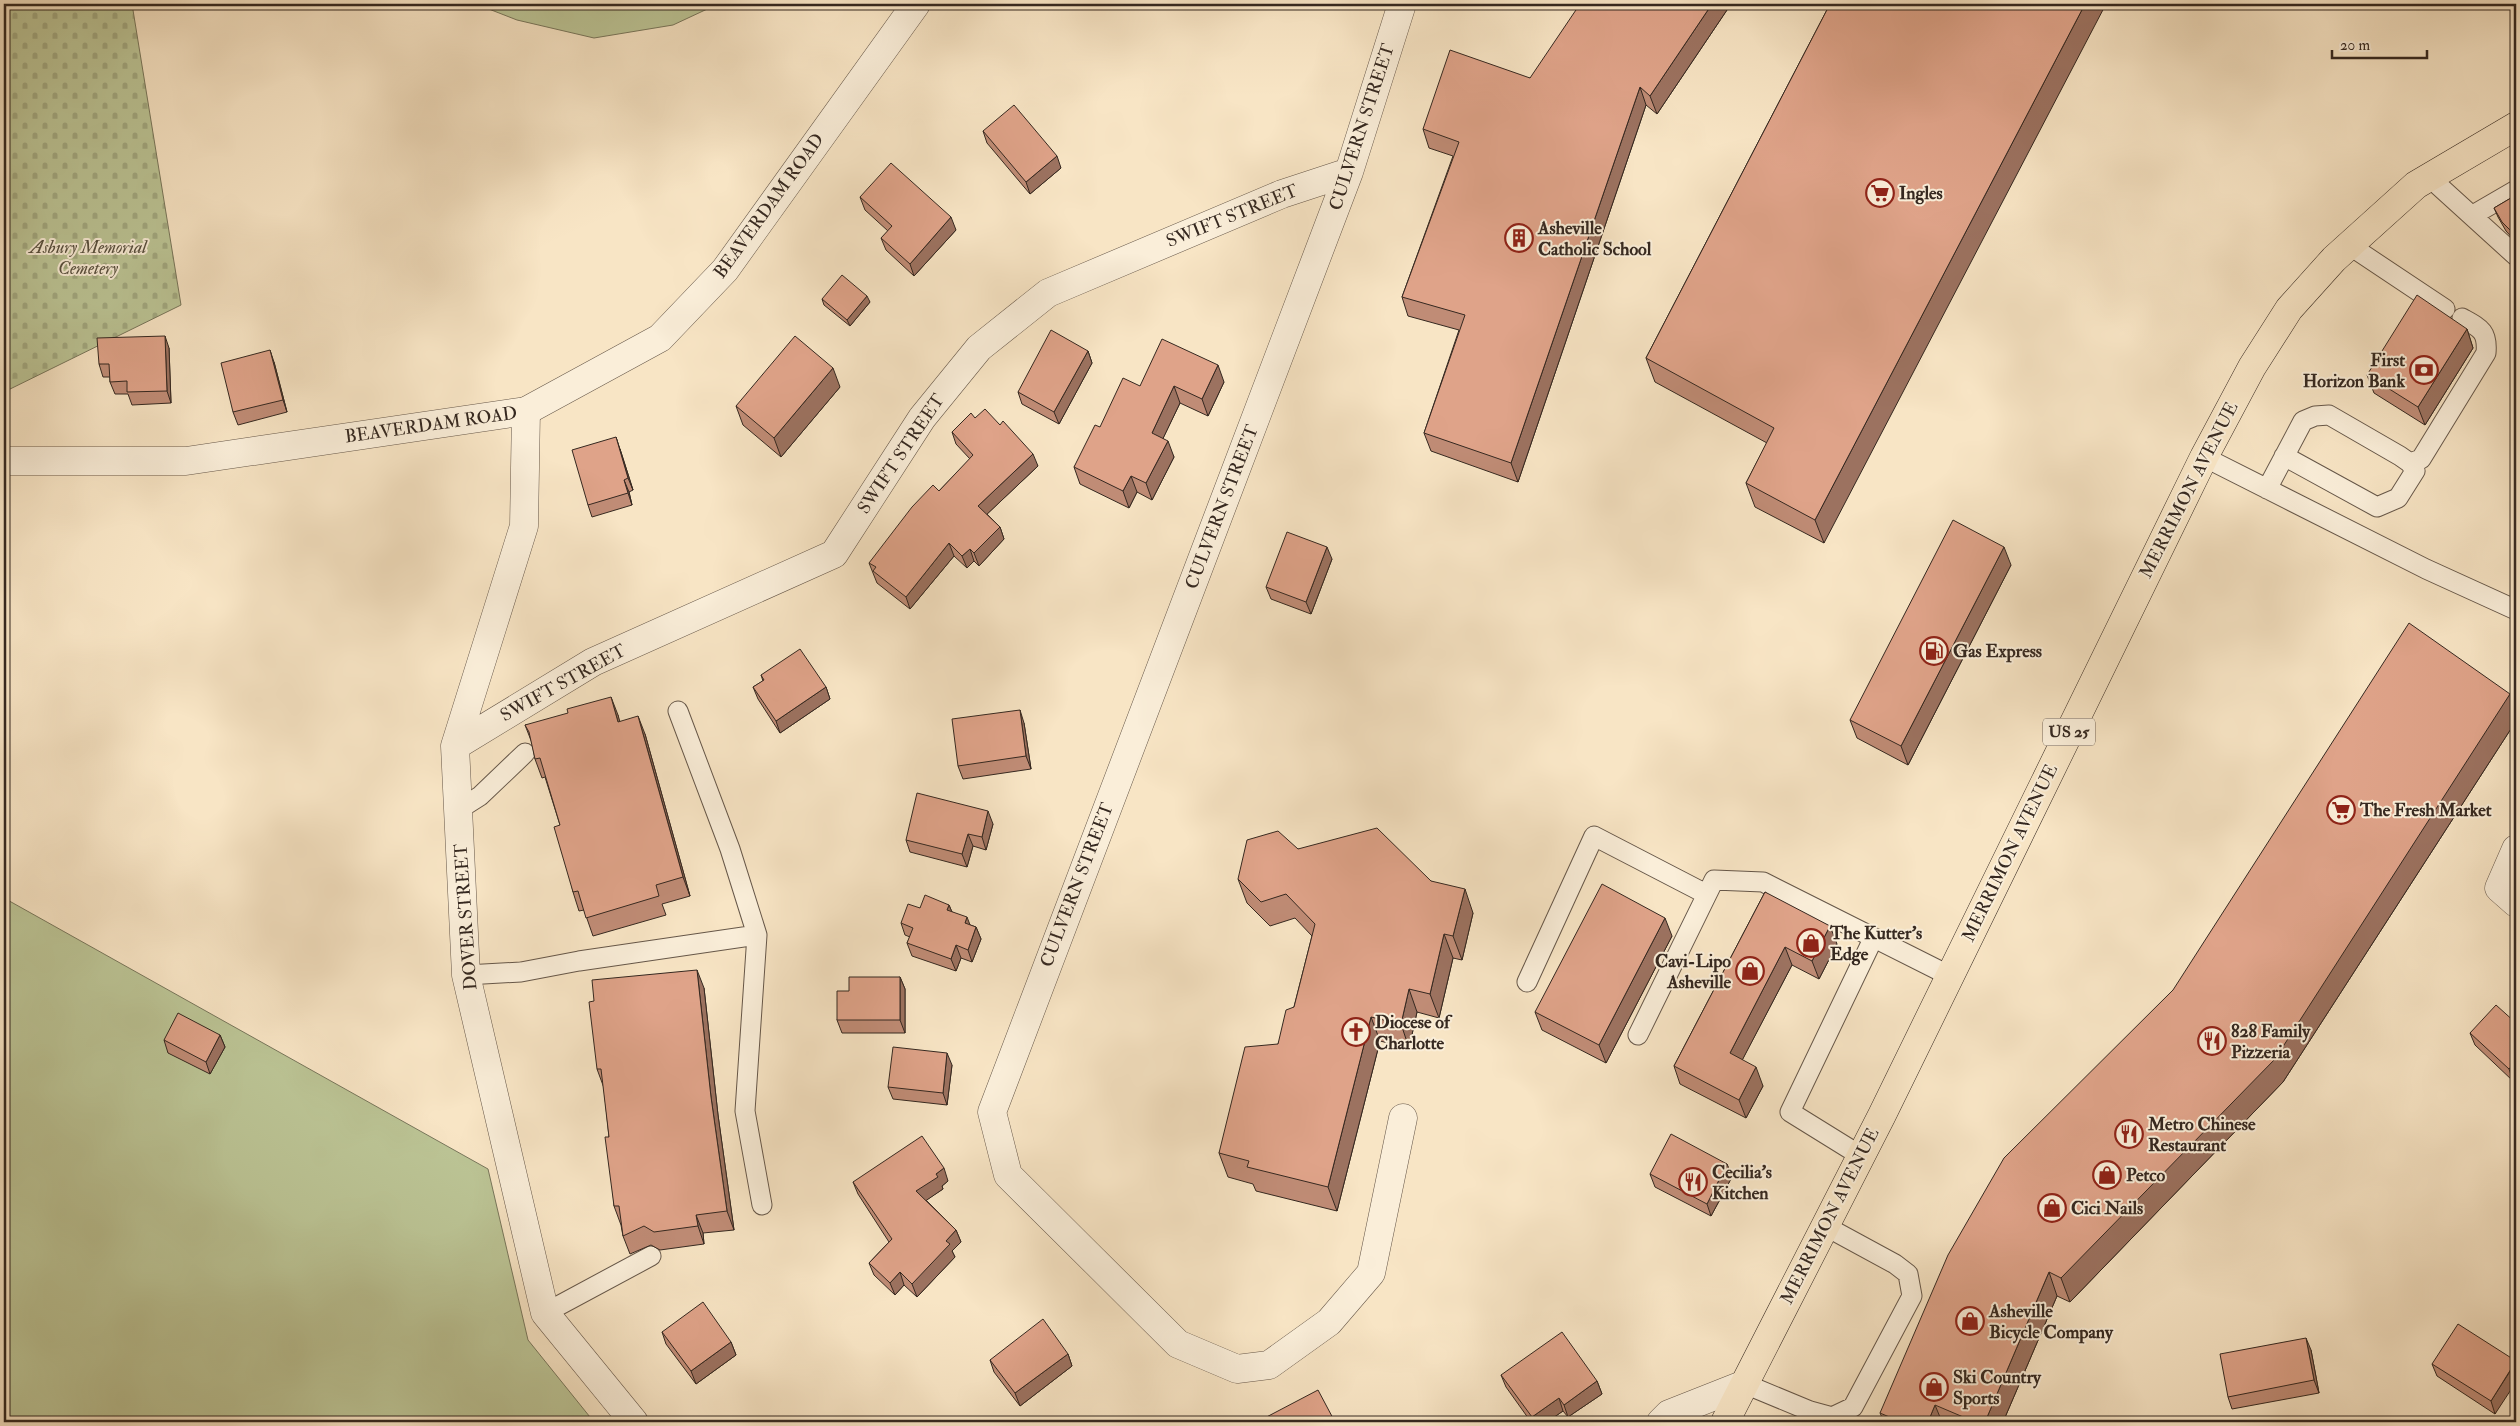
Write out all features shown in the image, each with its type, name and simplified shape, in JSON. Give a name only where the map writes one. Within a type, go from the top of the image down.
[{"type":"main road","name":"MERRIMON AVENUE","points":[[1726,1422],[1861,1156],[2204,458],[2252,367],[2289,309],[2349,245],[2416,185],[2516,126]]},
{"type":"street","name":"BEAVERDAM ROAD","points":[[4,461],[186,461],[526,412],[660,338],[673,325],[725,270],[916,4]]},
{"type":"street","name":"CULVERN STREET","points":[[1402,4],[1349,172],[992,1112],[1008,1175],[1178,1344],[1237,1369],[1269,1365],[1329,1322],[1371,1273],[1403,1118]]},
{"type":"street","name":"SWIFT STREET","points":[[455,746],[593,662],[834,554],[922,418],[978,348],[1048,293],[1282,194],[1349,172]]},
{"type":"street","name":"DOVER STREET","points":[[526,412],[524,526],[455,746],[466,976],[545,1313],[634,1422]]},
{"type":"street","points":[[2516,849],[2499,888],[2516,903]]},
{"type":"street","points":[[1661,1422],[1669,1414],[1745,1384]]},
{"type":"lane","points":[[2429,177],[2509,246]]},
{"type":"lane","points":[[2473,215],[2516,190]]},
{"type":"lane","points":[[2349,245],[2445,309]]},
{"type":"lane","points":[[2410,463],[2421,459],[2486,353],[2487,340],[2480,328],[2462,318]]},
{"type":"lane","points":[[2267,489],[2284,456],[2303,421],[2315,416],[2329,415],[2410,463],[2415,470],[2398,498],[2377,507],[2284,456]]},
{"type":"lane","points":[[2204,458],[2426,569],[2516,610]]},
{"type":"lane","points":[[678,710],[730,849],[757,935],[745,1111],[762,1205]]},
{"type":"lane","points":[[458,810],[480,796],[525,753]]},
{"type":"lane","points":[[1527,982],[1594,836],[1706,894]]},
{"type":"lane","points":[[1638,1035],[1714,880],[1762,882],[1950,976]]},
{"type":"lane","points":[[466,976],[521,972],[757,935]]},
{"type":"lane","points":[[1861,1156],[1790,1112],[1873,938]]},
{"type":"lane","points":[[1745,1384],[1810,1411],[1832,1416],[1854,1407],[1912,1296],[1908,1274],[1895,1264],[1825,1226]]},
{"type":"lane","points":[[545,1313],[650,1256]]},
{"type":"green space","name":"Asbury Memorial Cemetery","points":[[4,4],[132,4],[181,305],[4,392]]},
{"type":"green space","points":[[476,4],[718,4],[673,25],[594,38],[517,20]]},
{"type":"green space","points":[[4,898],[488,1169],[528,1340],[594,1422],[4,1422]]},
{"type":"building","name":"Asheville Catholic School","points":[[1580,4],[1712,4],[1650,96],[1640,87],[1511,463],[1424,433],[1465,315],[1402,297],[1459,142],[1423,129],[1450,50],[1530,78]]},
{"type":"building","name":"Ingles","points":[[1830,4],[2085,4],[1815,520],[1746,483],[1774,428],[1646,358]]},
{"type":"building","points":[[1014,105],[1057,156],[1026,182],[983,131]]},
{"type":"building","points":[[891,163],[951,217],[910,264],[881,238],[892,226],[860,197]]},
{"type":"building","points":[[2516,195],[2516,236],[2502,222],[2494,208]]},
{"type":"building","points":[[842,275],[867,296],[847,320],[822,299]]},
{"type":"building","name":"First Horizon Bank","points":[[2417,295],[2467,329],[2418,407],[2367,375]]},
{"type":"building","points":[[1051,330],[1088,351],[1054,412],[1018,392]]},
{"type":"building","points":[[165,336],[167,391],[127,392],[127,381],[110,382],[109,364],[99,364],[97,338]]},
{"type":"building","points":[[795,336],[833,368],[774,438],[736,406]]},
{"type":"building","points":[[1162,339],[1218,365],[1202,399],[1174,386],[1152,433],[1168,441],[1146,483],[1131,476],[1123,491],[1074,467],[1095,425],[1100,427],[1123,378],[1140,386]]},
{"type":"building","points":[[270,350],[283,400],[233,412],[221,363]]},
{"type":"building","points":[[985,409],[1000,425],[1003,421],[1033,454],[978,506],[1000,527],[974,553],[970,549],[962,556],[949,543],[906,597],[873,571],[876,567],[869,563],[912,507],[933,485],[939,491],[973,455],[952,432],[971,413],[975,418]]},
{"type":"building","points":[[616,437],[628,478],[624,480],[628,493],[588,505],[572,450]]},
{"type":"building","name":"Gas Express","points":[[1953,520],[2004,547],[1901,746],[1850,720]]},
{"type":"building","points":[[1287,532],[1327,547],[1306,602],[1266,587]]},
{"type":"building","points":[[2409,623],[2510,694],[2275,1059],[2061,1278],[2049,1272],[1985,1422],[1975,1422],[1935,1405],[1928,1422],[1901,1422],[1880,1413],[1948,1255],[2004,1158],[2173,990]]},
{"type":"building","points":[[800,649],[826,687],[776,721],[753,687],[764,680],[761,675]]},
{"type":"building","points":[[611,697],[618,722],[638,716],[683,877],[656,885],[659,896],[586,918],[578,891],[573,892],[554,827],[560,825],[540,758],[535,759],[529,732],[525,725],[568,713],[567,709]]},
{"type":"building","points":[[1020,710],[1026,756],[958,766],[952,719]]},
{"type":"building","points":[[917,793],[988,811],[982,837],[968,834],[962,854],[906,840]]},
{"type":"building","name":"Diocese of Charlotte","points":[[1377,828],[1431,881],[1465,889],[1453,936],[1444,934],[1430,994],[1409,989],[1401,1024],[1371,1017],[1328,1187],[1247,1167],[1249,1161],[1219,1153],[1245,1047],[1278,1044],[1286,1010],[1294,1007],[1315,924],[1286,894],[1261,902],[1238,879],[1247,840],[1278,831],[1298,849]]},
{"type":"building","points":[[1602,884],[1665,918],[1599,1045],[1535,1012]]},
{"type":"building","points":[[1765,892],[1830,926],[1812,961],[1785,947],[1730,1053],[1756,1067],[1739,1100],[1674,1066]]},
{"type":"building","points":[[925,895],[949,905],[947,910],[967,917],[965,923],[976,927],[968,950],[956,945],[951,959],[907,943],[913,928],[901,923],[908,904],[920,908]]},
{"type":"building","points":[[697,970],[711,1097],[727,1211],[696,1215],[698,1226],[654,1232],[644,1226],[623,1236],[619,1206],[614,1206],[605,1137],[609,1137],[601,1069],[597,1069],[589,1002],[594,1001],[592,980]]},
{"type":"building","points":[[849,977],[900,977],[900,1020],[837,1020],[837,991],[849,991]]},
{"type":"building","points":[[2496,1005],[2516,1023],[2516,1061],[2509,1069],[2470,1033]]},
{"type":"building","points":[[178,1013],[220,1035],[206,1062],[164,1040]]},
{"type":"building","points":[[893,1047],[947,1053],[943,1093],[888,1087]]},
{"type":"building","name":"Cecilia's Kitchen","points":[[1671,1134],[1727,1164],[1707,1204],[1650,1174]]},
{"type":"building","points":[[922,1136],[944,1168],[936,1174],[938,1177],[916,1191],[956,1230],[946,1241],[950,1244],[912,1284],[900,1272],[890,1283],[869,1263],[892,1239],[853,1182]]},
{"type":"building","points":[[703,1302],[731,1342],[691,1371],[662,1332]]},
{"type":"building","points":[[1043,1319],[1068,1354],[1015,1393],[990,1360]]},
{"type":"building","points":[[2458,1324],[2516,1361],[2491,1401],[2432,1364]]},
{"type":"building","points":[[1562,1332],[1597,1381],[1564,1405],[1559,1398],[1532,1417],[1501,1375]]},
{"type":"building","points":[[2306,1338],[2314,1380],[2228,1397],[2220,1354]]},
{"type":"building","points":[[1318,1390],[1335,1422],[1257,1422]]},
{"type":"place","name":"Ingles","points":[[1880,193]]},
{"type":"place","name":"Asheville Catholic School","points":[[1519,238]]},
{"type":"place","name":"First Horizon Bank","points":[[2424,370]]},
{"type":"place","name":"Gas Express","points":[[1934,651]]},
{"type":"place","name":"The Fresh Market","points":[[2341,810]]},
{"type":"place","name":"The Kutter's Edge","points":[[1811,943]]},
{"type":"place","name":"Cavi-Lipo Asheville","points":[[1750,971]]},
{"type":"place","name":"Diocese of Charlotte","points":[[1356,1032]]},
{"type":"place","name":"828 Family Pizzeria","points":[[2212,1041]]},
{"type":"place","name":"Metro Chinese Restaurant","points":[[2129,1134]]},
{"type":"place","name":"Petco","points":[[2107,1175]]},
{"type":"place","name":"Cecilia's Kitchen","points":[[1693,1182]]},
{"type":"place","name":"Cici Nails","points":[[2052,1208]]},
{"type":"place","name":"Asheville Bicycle Company","points":[[1970,1321]]},
{"type":"place","name":"Ski Country Sports","points":[[1934,1387]]}]
